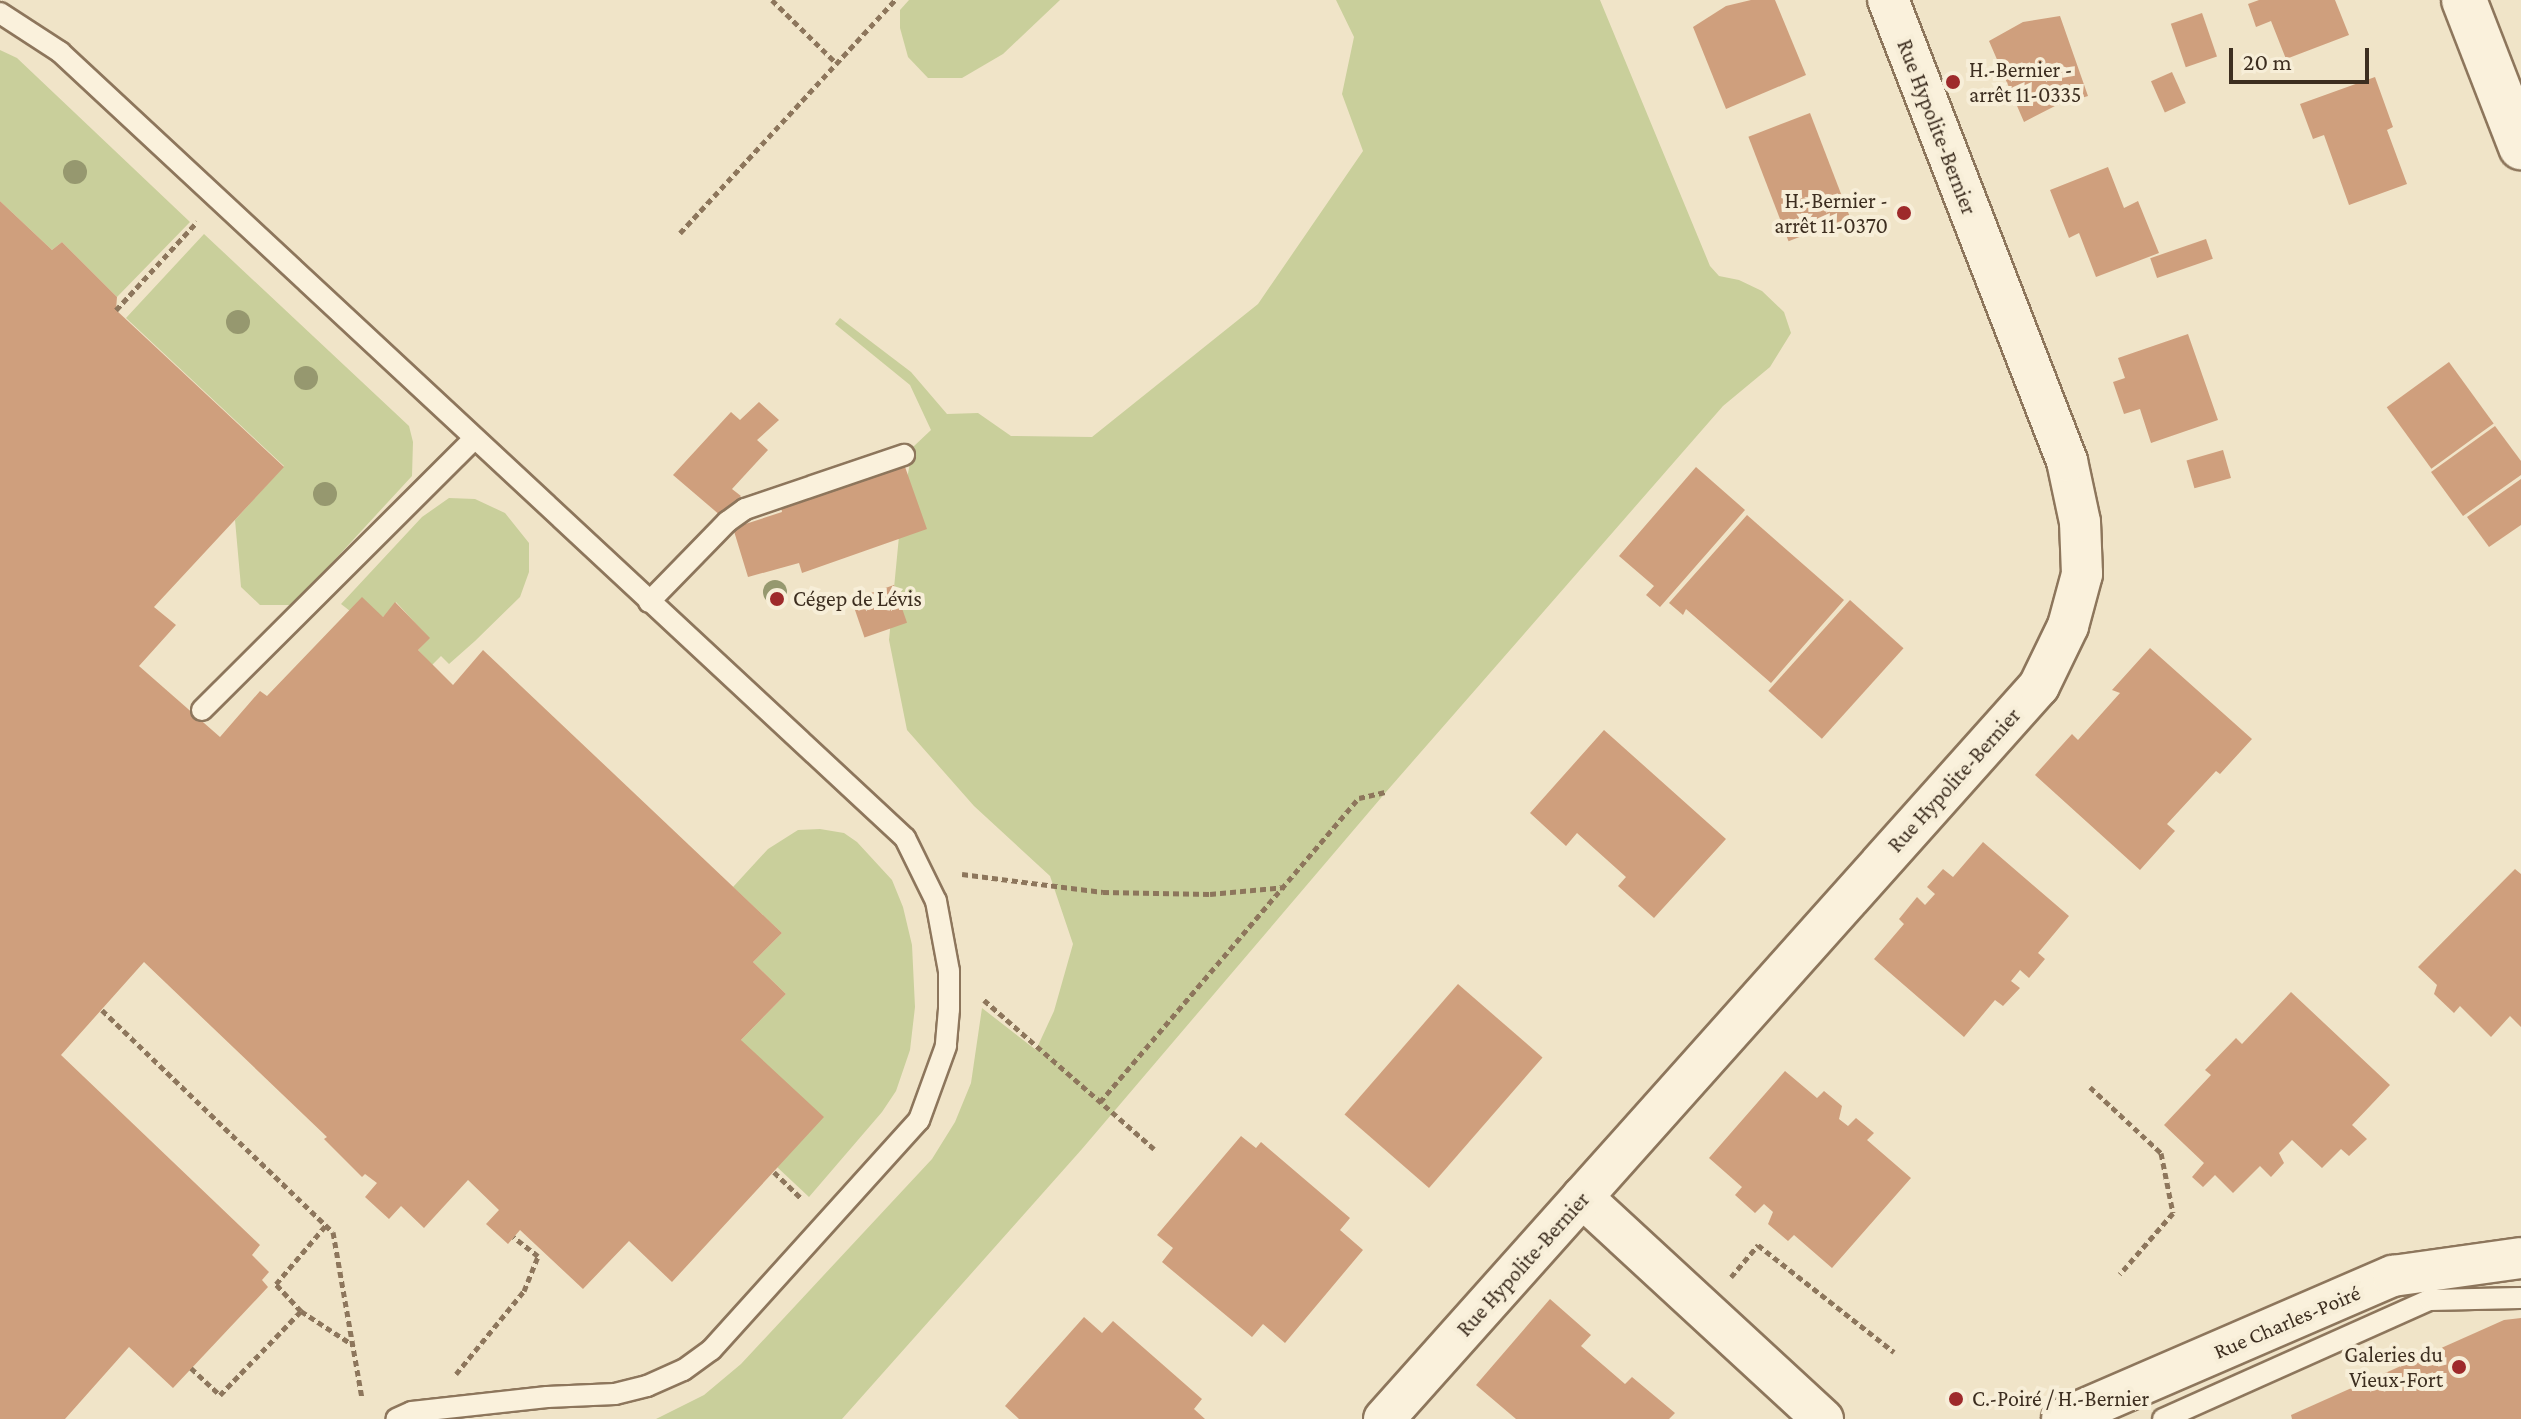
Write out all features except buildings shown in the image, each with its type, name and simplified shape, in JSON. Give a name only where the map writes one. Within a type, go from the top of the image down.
[{"type":"street","name":"Rue Hypolite-Bernier","points":[[1384,1419],[2039,686],[2068,626],[2082,574],[2080,522],[2067,461],[1888,0]]},
{"type":"street","points":[[2464,0],[2521,147]]},
{"type":"street","points":[[1582,1197],[1823,1419]]},
{"type":"street","name":"Rue Charles-Poiré","points":[[2062,1419],[2393,1276],[2521,1258]]},
{"type":"lane","points":[[0,13],[60,52],[905,838],[936,901],[944,936],[949,989],[946,1046],[919,1120],[711,1350],[683,1370],[647,1386],[615,1394],[412,1412],[396,1419]]},
{"type":"lane","points":[[202,710],[474,439]]},
{"type":"lane","points":[[649,602],[727,522],[745,509],[904,455]]},
{"type":"lane","points":[[2163,1419],[2429,1300],[2521,1298]]},
{"type":"path","points":[[772,0],[836,63]]},
{"type":"path","points":[[680,233],[895,0]]},
{"type":"path","points":[[116,310],[219,199]]},
{"type":"path","points":[[1100,1102],[1359,798],[1386,792]]},
{"type":"path","points":[[925,876],[962,874],[1103,892],[1210,894],[1285,887]]},
{"type":"path","points":[[949,989],[982,998],[1154,1149]]},
{"type":"path","points":[[102,1010],[333,1232],[362,1398]]},
{"type":"path","points":[[2090,1087],[2161,1153],[2173,1213],[2120,1274]]},
{"type":"path","points":[[326,1225],[276,1284],[301,1311],[353,1345]]},
{"type":"path","points":[[450,1408],[458,1369],[524,1291],[538,1256],[514,1237]]},
{"type":"path","points":[[1704,1309],[1758,1245],[1894,1352]]},
{"type":"path","points":[[191,1368],[220,1395],[301,1311]]},
{"type":"green space","points":[[909,0],[1060,0],[1003,54],[962,78],[928,78],[908,57],[900,28],[900,10]]},
{"type":"green space","points":[[1336,0],[1600,0],[1710,266],[1719,276],[1739,280],[1762,291],[1784,312],[1791,333],[1770,367],[1723,406],[1386,792],[1082,1149],[842,1419],[656,1419],[704,1395],[741,1364],[932,1159],[955,1122],[971,1083],[982,1008],[1036,1050],[1054,1011],[1073,944],[1050,876],[974,806],[907,730],[889,640],[902,505],[913,447],[931,430],[910,385],[835,324],[840,318],[911,372],[947,414],[978,413],[1011,436],[1092,437],[1258,304],[1363,151],[1342,94],[1354,37]]},
{"type":"green space","points":[[0,50],[17,58],[190,222],[117,297],[62,242],[52,250],[0,201]]},
{"type":"green space","points":[[204,234],[409,426],[413,442],[412,476],[293,605],[260,605],[241,587],[235,520],[284,466],[126,318]]},
{"type":"green space","points":[[449,498],[475,499],[505,513],[529,543],[529,572],[520,597],[475,641],[449,664],[441,656],[432,665],[418,650],[429,638],[396,602],[383,617],[350,611],[341,604],[422,517]]},
{"type":"green space","points":[[820,829],[844,833],[857,842],[892,880],[903,907],[912,945],[915,1007],[910,1050],[896,1091],[882,1112],[809,1197],[777,1167],[741,1040],[786,994],[753,962],[782,933],[733,887],[768,849],[798,830]]},
{"type":"place","name":"H.-Bernier - arrêt 11-0335","points":[[1953,82]]},
{"type":"place","name":"H.-Bernier - arrêt 11-0370","points":[[1904,213]]},
{"type":"place","name":"Cégep de Lévis","points":[[777,599]]},
{"type":"place","name":"Galeries du Vieux-Fort","points":[[2459,1367]]},
{"type":"place","name":"C.-Poiré / H.-Bernier","points":[[1956,1399]]}]
